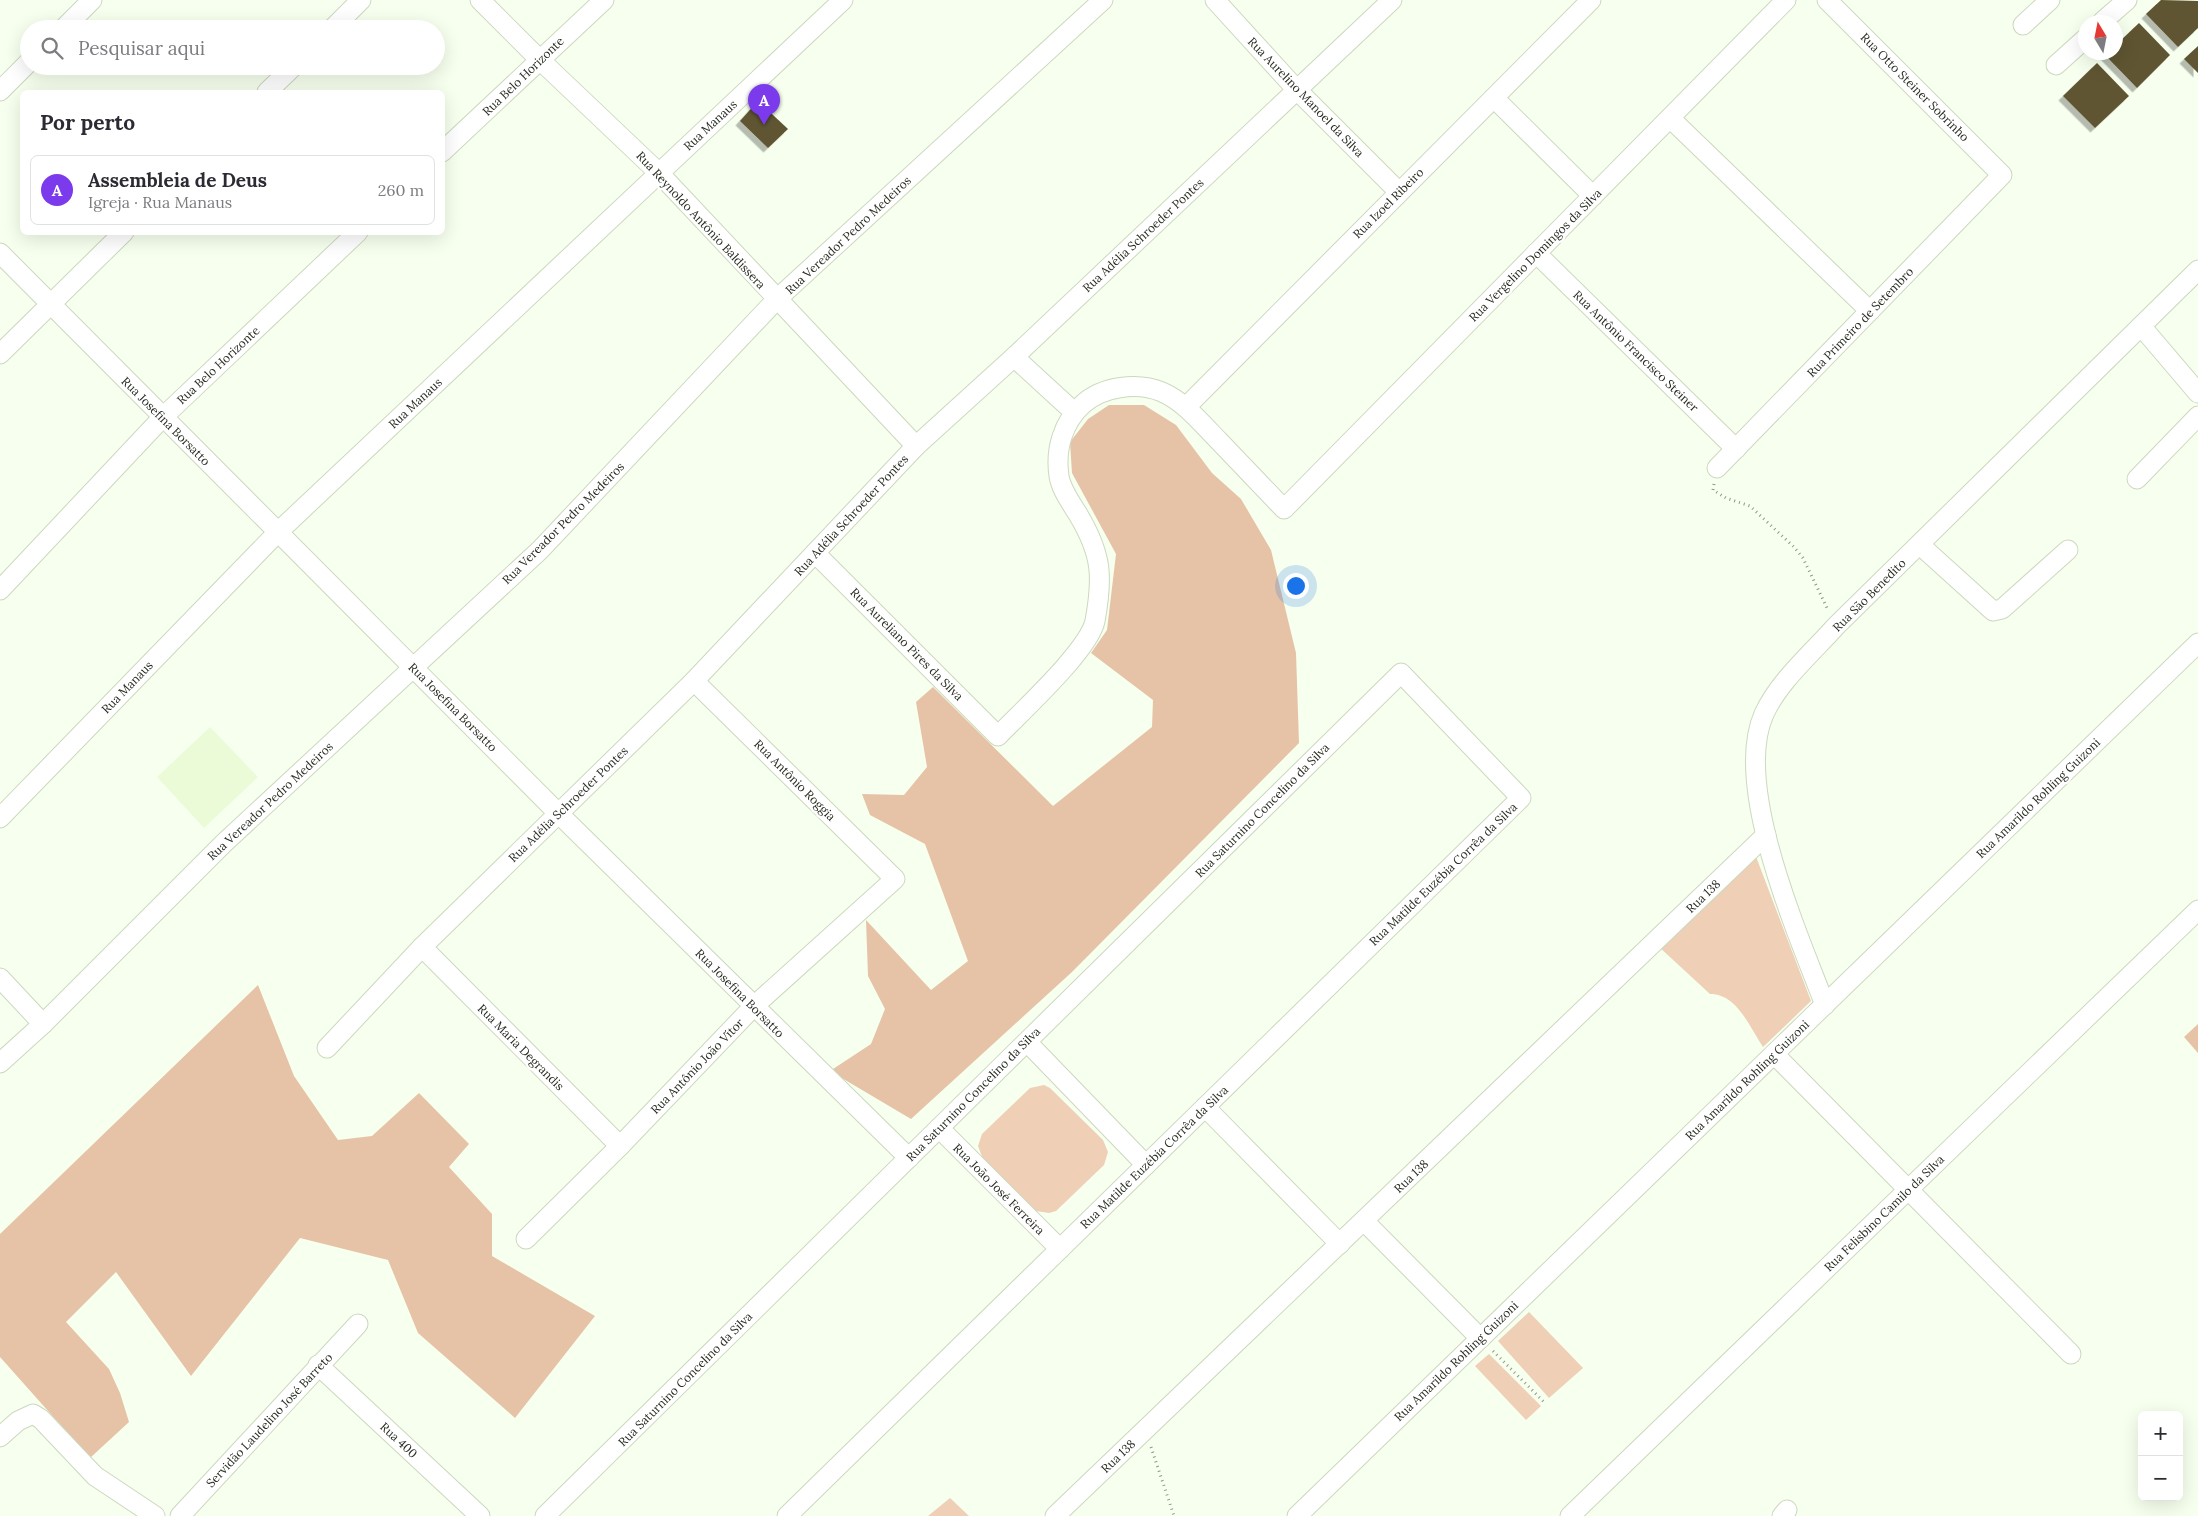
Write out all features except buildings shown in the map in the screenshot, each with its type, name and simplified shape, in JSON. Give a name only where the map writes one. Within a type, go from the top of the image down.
[{"type":"street","points":[[72,20],[92,0]]},
{"type":"street","points":[[341,20],[361,0]]},
{"type":"street","name":"Rua Reynoldo Antônio Baldissera","points":[[480,0],[659,173],[776,300],[916,446]]},
{"type":"street","name":"Rua Belo Horizonte","points":[[445,149],[604,0]]},
{"type":"street","name":"Rua Manaus","points":[[0,818],[278,532],[843,0]]},
{"type":"street","name":"Rua Vereador Pedro Medeiros","points":[[0,1063],[43,1024],[224,843],[540,550],[776,300],[1102,0]]},
{"type":"street","name":"Rua Aurelino Manoel da Silva","points":[[1215,0],[1297,90],[1399,192]]},
{"type":"street","name":"Rua Adélia Schroeder Pontes","points":[[328,1048],[422,947],[694,681],[916,446],[1392,0]]},
{"type":"street","name":"Rua Izoel Ribeiro","points":[[1186,407],[1591,0]]},
{"type":"street","name":"Rua Vergelino Domingos da Silva","points":[[1186,407],[1284,509],[1786,0]]},
{"type":"street","name":"Rua Otto Steiner Sobrinho","points":[[1827,0],[2002,175]]},
{"type":"street","points":[[2023,25],[2050,0]]},
{"type":"street","points":[[2110,15],[2127,0]]},
{"type":"street","points":[[2056,65],[2078,45]]},
{"type":"street","points":[[3,80],[20,68]]},
{"type":"street","points":[[269,90],[285,75]]},
{"type":"street","points":[[1494,98],[1593,196]]},
{"type":"street","points":[[1670,118],[1870,311]]},
{"type":"street","name":"Rua Primeiro de Setembro","points":[[1717,468],[2002,175]]},
{"type":"street","points":[[0,354],[121,235]]},
{"type":"street","name":"Rua Belo Horizonte","points":[[0,590],[162,418],[355,235]]},
{"type":"street","name":"Rua Josefina Borsatto","points":[[0,253],[162,418],[909,1158]]},
{"type":"street","name":"Rua Antônio Francisco Steiner","points":[[1536,254],[1736,449]]},
{"type":"street","name":"Rua São Benedito","points":[[1825,1005],[1792,918],[1766,835],[1756,780],[1757,736],[1765,713],[1793,672],[1836,626],[2198,270]]},
{"type":"street","points":[[2141,326],[2198,393]]},
{"type":"street","points":[[1014,356],[1074,412],[1095,396],[1132,386],[1162,392],[1186,407]]},
{"type":"street","name":"Rua Aureliano Pires da Silva","points":[[815,553],[998,736],[1080,649],[1094,622],[1100,575],[1098,555],[1088,531],[1063,489],[1059,478],[1059,445],[1074,412]]},
{"type":"street","points":[[2137,479],[2198,416]]},
{"type":"street","points":[[1920,545],[1993,611],[2002,609],[2068,550]]},
{"type":"street","name":"Rua Amarildo Rohling Guizoni","points":[[1296,1516],[2198,643]]},
{"type":"street","name":"Rua Saturnino Concelino da Silva","points":[[558,1512],[939,1128],[1401,673],[1521,798]]},
{"type":"street","name":"Rua Antônio Roggia","points":[[694,681],[895,879]]},
{"type":"street","name":"Rua Matilde Euzébia Corrêa da Silva","points":[[787,1516],[1521,798]]},
{"type":"street","name":"Rua 138","points":[[1056,1516],[1766,835]]},
{"type":"street","name":"Rua Antônio João Vítor","points":[[526,1239],[620,1146],[754,1006],[895,879]]},
{"type":"street","name":"Rua Felisbino Camilo da Silva","points":[[1570,1516],[2198,910]]},
{"type":"street","name":"Rua Maria Degrandis","points":[[422,947],[620,1146]]},
{"type":"street","points":[[0,978],[43,1024]]},
{"type":"street","points":[[1026,1042],[1146,1165]]},
{"type":"street","points":[[1774,1054],[2071,1354]]},
{"type":"street","points":[[1205,1107],[1340,1244]]},
{"type":"street","name":"Rua João José Ferreira","points":[[939,1128],[1060,1249]]},
{"type":"street","points":[[1364,1221],[1480,1338]]},
{"type":"street","name":"Servidão Laudelino José Barreto","points":[[180,1516],[358,1324]]},
{"type":"street","name":"Rua 400","points":[[318,1365],[480,1516]]},
{"type":"street","points":[[0,1437],[18,1421],[33,1414],[41,1419],[94,1476],[155,1516]]},
{"type":"path","points":[[1717,468],[1713,490],[1726,498],[1750,506],[1794,547],[1803,558],[1836,626]]},
{"type":"path","points":[[1480,1338],[1544,1402]]},
{"type":"path","points":[[1146,1429],[1174,1516]]},
{"type":"shaded area","points":[[1109,405],[1144,405],[1176,425],[1212,473],[1241,499],[1271,550],[1296,653],[1299,743],[1072,972],[911,1119],[830,1071],[871,1044],[885,1009],[868,976],[866,920],[931,990],[968,961],[925,844],[870,815],[862,794],[904,795],[927,767],[916,702],[933,687],[1053,806],[1152,727],[1153,700],[1091,653],[1107,630],[1116,554],[1072,473],[1070,442],[1088,419]]},
{"type":"shaded area","points":[[210,727],[258,777],[204,828],[157,777]]},
{"type":"shaded area","points":[[1755,854],[1811,1001],[1763,1047],[1735,1005],[1719,995],[1710,994],[1658,946]]},
{"type":"shaded area","points":[[258,985],[294,1076],[338,1140],[372,1136],[419,1093],[469,1144],[449,1167],[492,1214],[492,1256],[595,1316],[515,1418],[418,1333],[388,1260],[300,1238],[191,1376],[116,1272],[66,1322],[109,1369],[120,1393],[129,1422],[90,1458],[0,1357],[0,1234]]},
{"type":"shaded area","points":[[2198,1024],[2198,1053],[2184,1037]]},
{"type":"shaded area","points":[[1044,1085],[1050,1088],[1103,1140],[1108,1152],[1104,1165],[1056,1211],[1049,1213],[1036,1211],[983,1159],[978,1146],[982,1134],[1030,1088]]},
{"type":"shaded area","points":[[1529,1312],[1583,1368],[1549,1398],[1498,1341]]},
{"type":"shaded area","points":[[1489,1354],[1541,1406],[1526,1420],[1475,1366]]},
{"type":"shaded area","points":[[950,1498],[969,1516],[928,1516]]},
{"type":"place","name":"Assembleia de Deus","points":[[764,125]]}]
